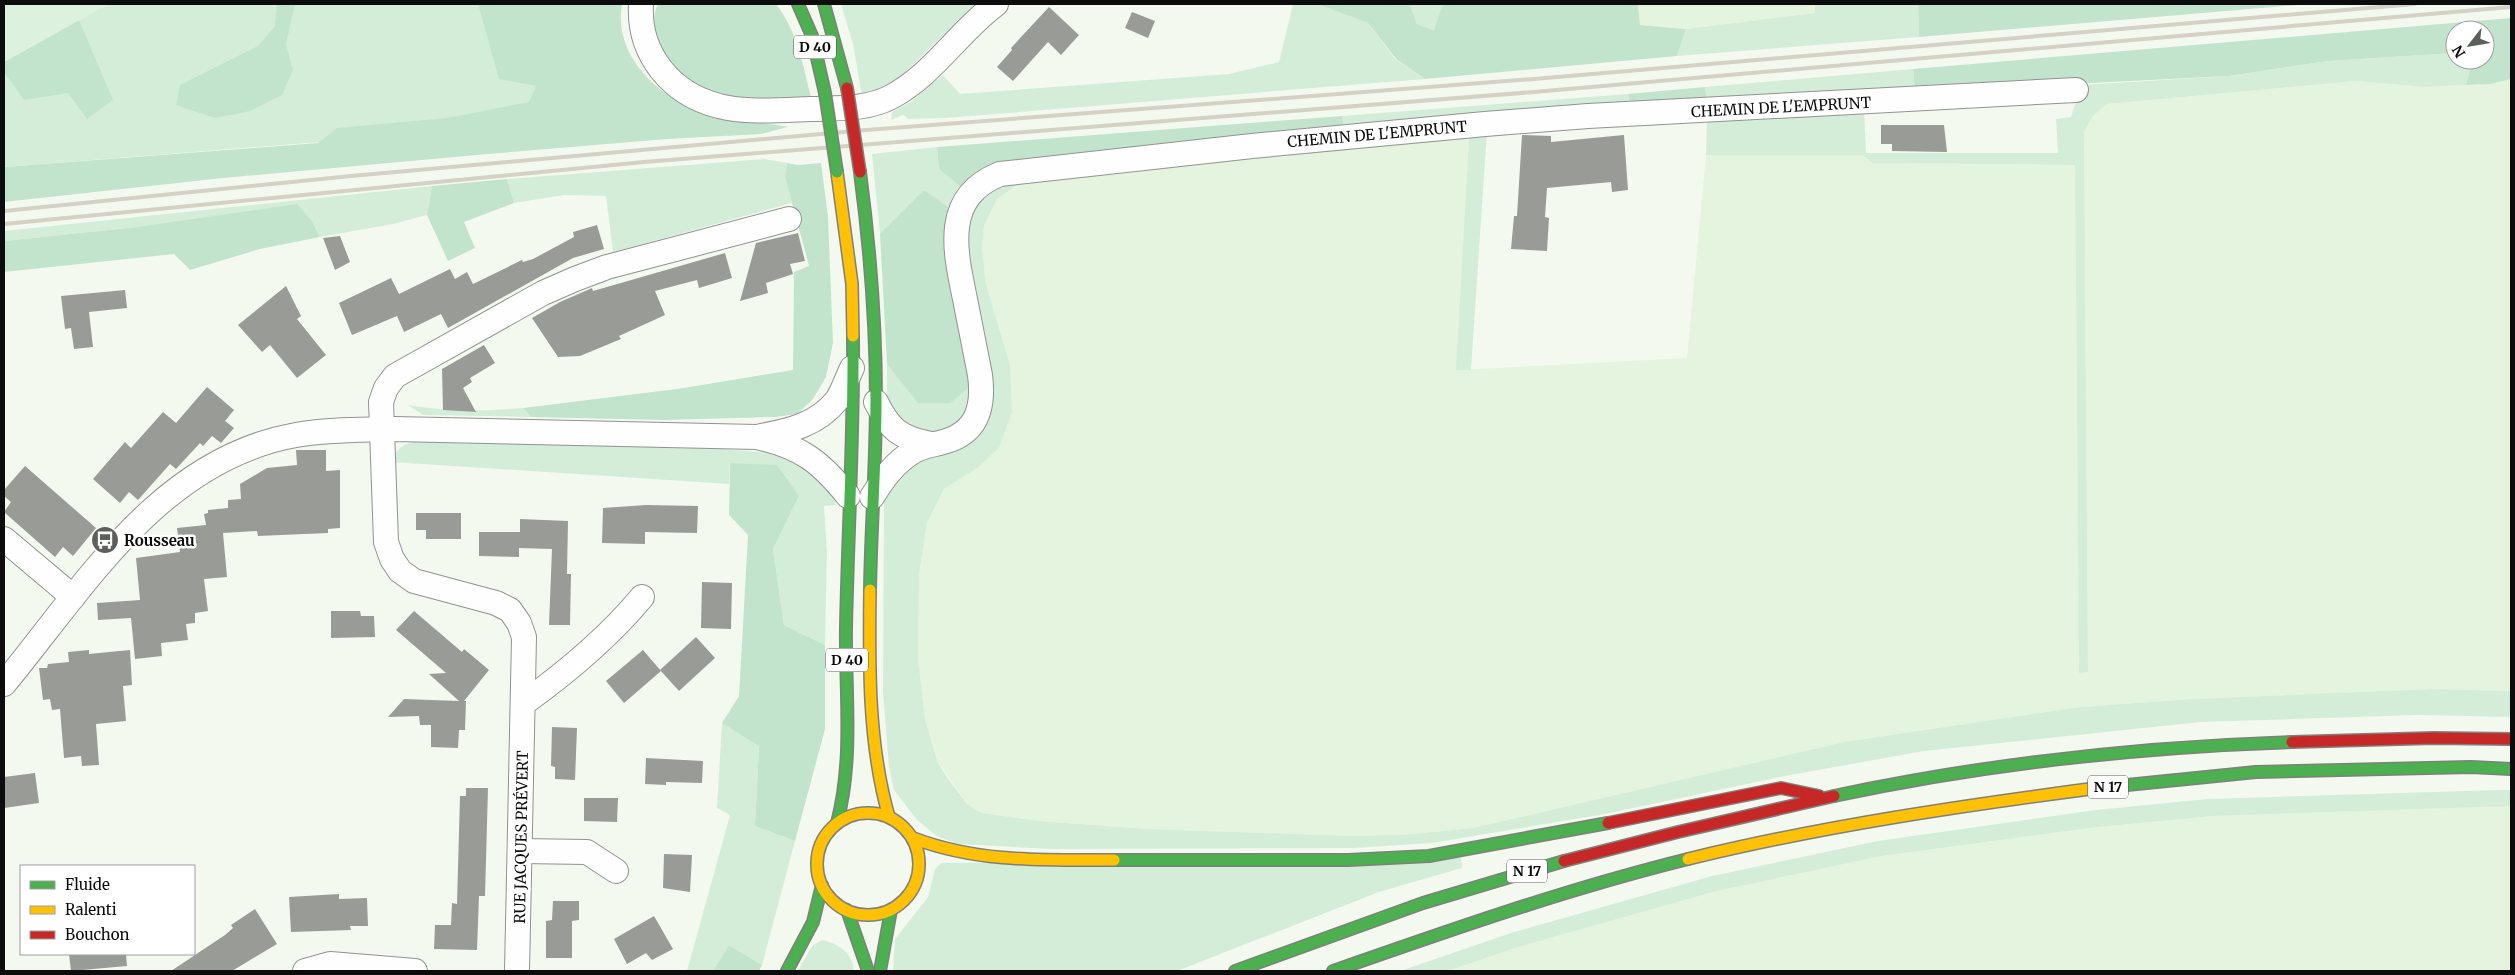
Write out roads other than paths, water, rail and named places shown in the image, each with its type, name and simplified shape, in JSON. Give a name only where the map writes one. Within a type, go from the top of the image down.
[{"type":"main road","name":"D 40","points":[[798,4],[812,36],[825,93],[852,284],[853,366],[848,496],[846,629],[848,750],[845,792],[837,823]]},
{"type":"main road","name":"D 40","points":[[824,4],[846,88],[860,172],[872,279],[876,402],[869,622],[873,718],[878,775],[889,817]]},
{"type":"main road","name":"N 17","points":[[1236,971],[1444,895],[1596,852],[1828,798],[1956,774],[2118,754],[2253,743],[2469,738],[2511,739]]},
{"type":"main road","name":"N 17","points":[[1332,971],[1452,929],[1604,880],[1709,854],[1832,828],[1962,806],[2120,785],[2256,772],[2471,767],[2511,769]]},
{"type":"main road","points":[[913,838],[940,850],[975,858],[1022,860],[1348,860],[1429,856],[1531,839],[1781,788],[1828,798]]},
{"type":"main road","points":[[872,812],[889,817],[899,822],[913,838],[918,854],[919,870],[914,887],[905,900],[891,910],[870,915],[847,910],[837,904],[822,885],[818,868],[819,851],[826,835],[837,823],[854,814],[872,812]]},
{"type":"main road","points":[[788,971],[814,922],[822,885]]},
{"type":"main road","points":[[847,910],[859,939],[868,971]]},
{"type":"main road","points":[[880,971],[884,939],[891,910]]},
{"type":"street","points":[[642,5],[642,27],[648,50],[658,68],[674,84],[694,96],[720,106],[774,110],[864,107],[890,98],[916,81],[996,4]]},
{"type":"street","name":"CHEMIN DE L'EMPRUNT","points":[[872,496],[882,481],[902,459],[931,444],[943,442],[964,432],[973,423],[980,409],[982,392],[980,375],[958,265],[955,228],[962,208],[978,186],[986,179],[1000,174],[1252,146],[1504,123],[2076,90]]},
{"type":"street","name":"RUE JACQUES PRÉVERT","points":[[517,971],[524,637],[520,623],[510,610],[496,603],[414,581],[400,571],[392,559],[386,542],[381,402],[386,388],[395,376],[543,293],[607,267],[789,219]]},
{"type":"street","points":[[757,437],[785,432],[814,421],[837,400],[853,366]]},
{"type":"street","points":[[876,402],[886,422],[895,431],[915,441],[931,444]]},
{"type":"street","points":[[4,684],[73,597],[125,536],[159,502],[188,480],[224,459],[245,449],[295,435],[341,429],[382,429],[757,437],[785,443],[812,458],[832,475],[848,496]]},
{"type":"street","points":[[4,539],[73,597]]},
{"type":"street","points":[[524,703],[557,679],[618,626],[642,597]]},
{"type":"street","points":[[521,851],[587,852],[616,871]]},
{"type":"street","points":[[305,971],[330,964],[415,971]]},
{"type":"railway","points":[[4,211],[351,176],[866,130],[1534,79],[2415,4]]},
{"type":"railway","points":[[4,224],[644,162],[1534,92],[2511,7]]},
{"type":"place","name":"Rousseau","points":[[105,540]]}]
